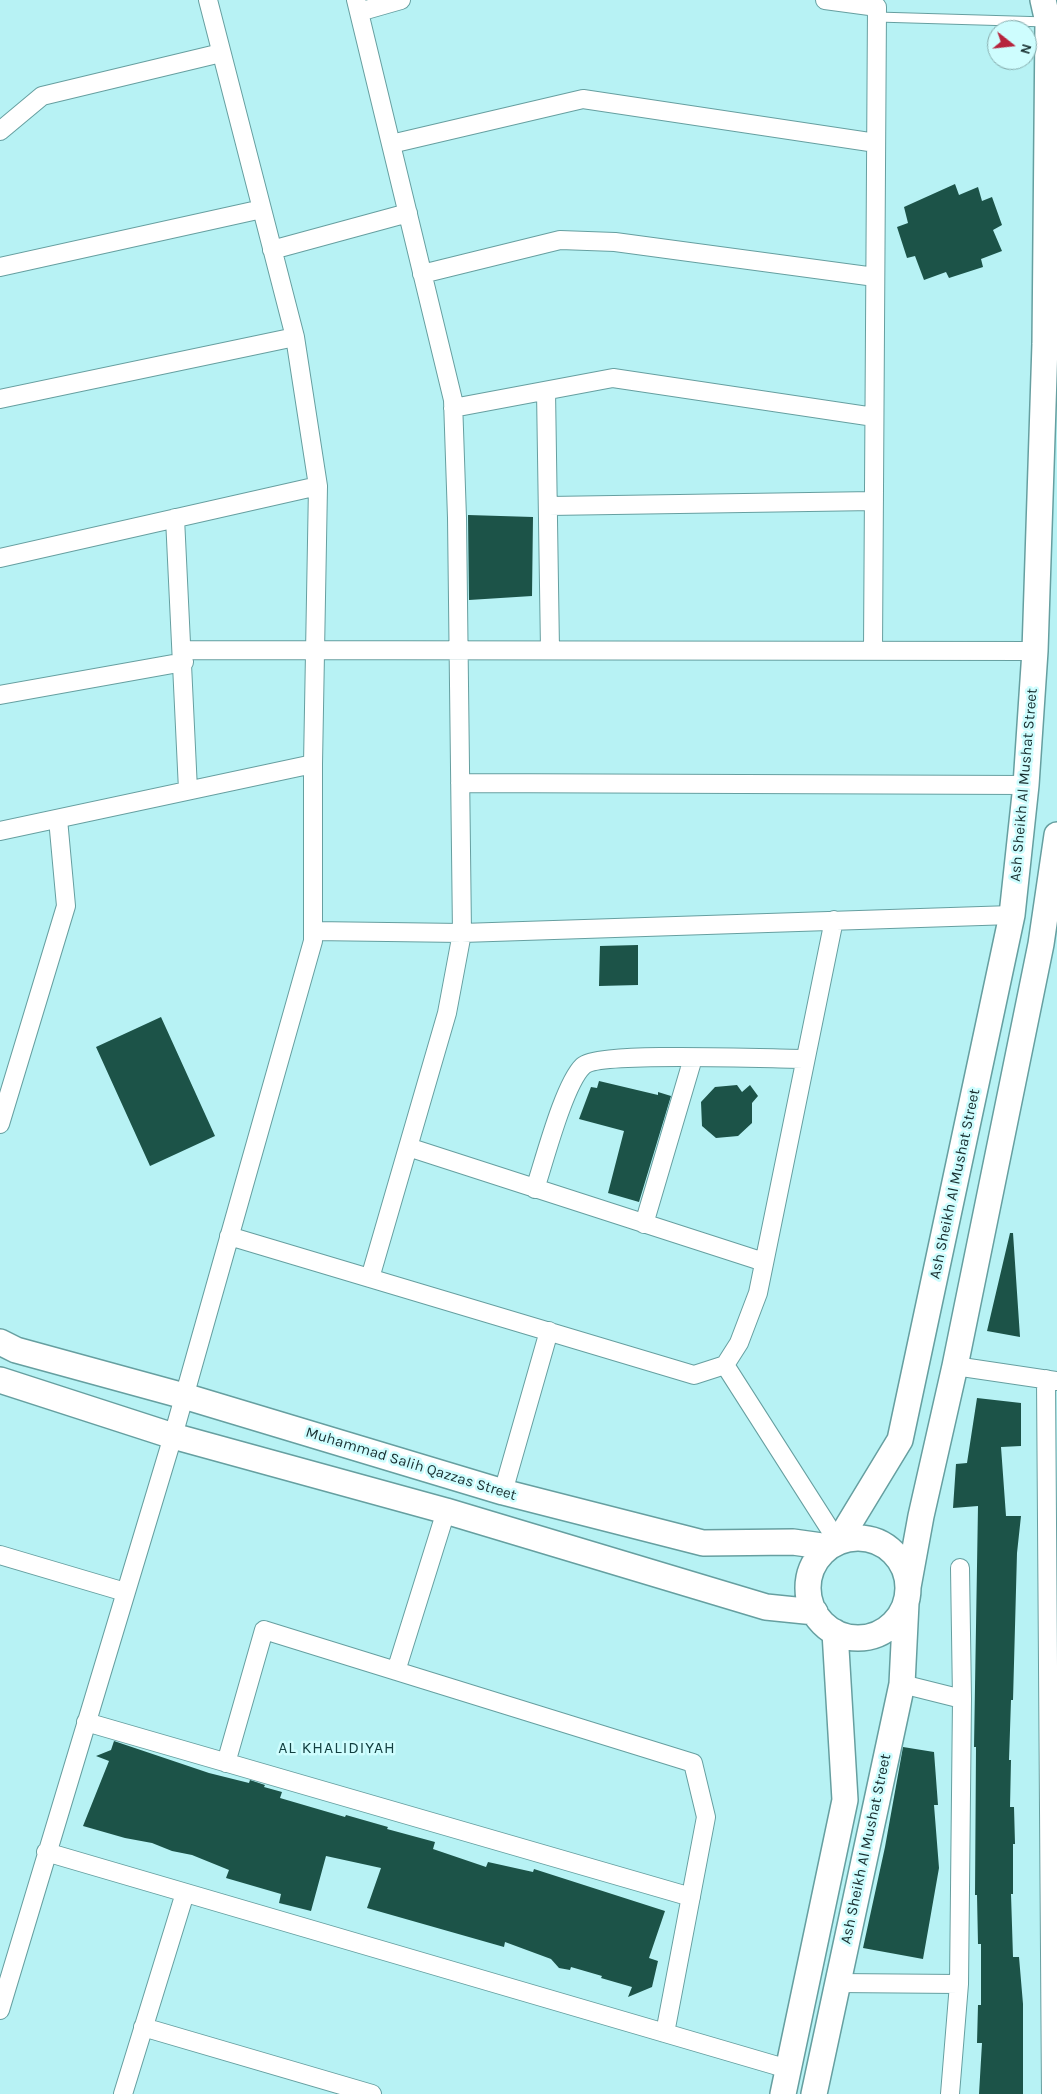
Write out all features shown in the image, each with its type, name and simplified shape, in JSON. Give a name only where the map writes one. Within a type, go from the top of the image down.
[{"type":"street","points":[[0,2010],[46,1852],[173,1436],[313,941],[313,764],[318,486],[295,338],[208,0]]},
{"type":"street","points":[[370,1278],[447,1013],[462,933],[453,408],[358,6],[400,0]]},
{"type":"street","points":[[825,0],[877,7],[872,649]]},
{"type":"street","name":"Ash Sheikh Al Mushat Street","points":[[834,1544],[900,1440],[1012,915],[1026,785],[1035,651],[1045,344],[1046,11]]},
{"type":"street","points":[[0,131],[42,96],[221,53]]},
{"type":"street","points":[[391,144],[584,99],[876,143]]},
{"type":"street","points":[[0,267],[262,209]]},
{"type":"street","points":[[272,250],[408,213]]},
{"type":"street","points":[[422,274],[560,240],[615,242],[875,276]]},
{"type":"street","points":[[0,400],[295,338]]},
{"type":"street","points":[[453,408],[613,378],[874,417]]},
{"type":"street","points":[[546,391],[550,650]]},
{"type":"street","points":[[0,558],[318,486]]},
{"type":"street","points":[[549,506],[874,501]]},
{"type":"street","points":[[175,518],[188,790]]},
{"type":"street","points":[[0,695],[183,656],[315,650],[872,649],[1035,651]]},
{"type":"street","points":[[0,831],[313,764]]},
{"type":"street","points":[[460,783],[1026,785]]},
{"type":"street","points":[[0,1124],[66,906],[58,818]]},
{"type":"street","name":"Ash Sheikh Al Mushat Street","points":[[814,2094],[902,1684],[907,1595],[921,1516],[1049,945],[1057,843]]},
{"type":"street","points":[[313,931],[462,933],[1012,915]]},
{"type":"street","points":[[229,1236],[694,1375],[725,1365],[739,1343],[758,1293],[834,920]]},
{"type":"street","points":[[535,1189],[571,1081],[584,1065],[621,1057],[806,1059]]},
{"type":"street","points":[[644,1224],[693,1058]]},
{"type":"street","points":[[408,1147],[764,1262]]},
{"type":"street","points":[[503,1492],[549,1332]]},
{"type":"street","name":"Muhammad Salih Qazzas Street","points":[[0,1342],[16,1350],[184,1396],[503,1492],[703,1543],[793,1542],[834,1544]]},
{"type":"street","points":[[725,1365],[834,1544]]},
{"type":"street","points":[[955,1366],[1049,1385]]},
{"type":"street","points":[[0,1380],[173,1436],[446,1511],[766,1607],[815,1612]]},
{"type":"street","points":[[1049,1385],[1057,1420]]},
{"type":"street","points":[[1049,1385],[1051,2094]]},
{"type":"street","points":[[396,1672],[446,1511]]},
{"type":"street","points":[[854,1538],[870,1539],[885,1545],[897,1556],[905,1570],[907,1595],[900,1616],[890,1627],[878,1634],[864,1638],[849,1637],[835,1632],[824,1624],[815,1612],[809,1592],[811,1570],[818,1557],[834,1544],[854,1538]]},
{"type":"street","points":[[0,1555],[125,1592]]},
{"type":"street","points":[[950,2094],[959,1984],[962,1699],[960,1568]]},
{"type":"street","points":[[226,1762],[264,1630],[693,1763],[706,1816],[665,2033]]},
{"type":"street","name":"Ash Sheikh Al Mushat Street","points":[[783,2094],[845,1800],[835,1632]]},
{"type":"street","points":[[902,1684],[962,1699]]},
{"type":"street","points":[[86,1722],[691,1897]]},
{"type":"street","points":[[46,1852],[788,2069]]},
{"type":"street","points":[[123,2094],[185,1893]]},
{"type":"street","points":[[837,1982],[959,1984]]},
{"type":"street","points":[[143,2027],[372,2094]]},
{"type":"lane","points":[[877,16],[1046,11]]},
{"type":"building","points":[[955,184],[959,195],[978,187],[982,201],[992,197],[1002,225],[993,230],[1002,251],[981,259],[983,267],[949,278],[946,272],[924,280],[915,256],[907,258],[897,227],[908,223],[904,207]]},
{"type":"building","points":[[468,515],[533,517],[532,596],[469,600]]},
{"type":"building","points":[[638,945],[638,985],[599,986],[600,946]]},
{"type":"building","points":[[161,1017],[215,1136],[150,1166],[96,1047]]},
{"type":"building","points":[[599,1081],[658,1095],[658,1092],[671,1096],[639,1202],[608,1193],[624,1131],[579,1119],[591,1087],[597,1088]]},
{"type":"building","points":[[737,1085],[742,1092],[750,1085],[758,1096],[752,1103],[752,1123],[738,1136],[716,1138],[702,1126],[701,1102],[715,1087]]},
{"type":"building","points":[[1010,1233],[1013,1233],[1020,1337],[987,1331]]},
{"type":"building","points":[[977,1398],[1021,1403],[1021,1446],[1001,1447],[1006,1516],[1021,1516],[1017,1553],[1013,1700],[1011,1700],[1009,1760],[1011,1760],[1010,1807],[1014,1807],[1015,1844],[1013,1844],[1013,1894],[1011,1894],[1013,1957],[1019,1957],[1023,2004],[1023,2094],[979,2094],[982,2043],[977,2043],[978,2005],[981,2005],[981,1944],[978,1944],[977,1895],[975,1895],[976,1747],[974,1747],[978,1506],[953,1508],[956,1464],[967,1463]]},
{"type":"building","points":[[114,1741],[209,1773],[249,1783],[250,1780],[265,1785],[264,1787],[282,1792],[280,1798],[345,1817],[346,1815],[435,1842],[433,1849],[486,1867],[488,1862],[533,1872],[534,1869],[665,1911],[649,1958],[658,1961],[652,1987],[628,1997],[632,1987],[571,1967],[570,1970],[559,1968],[551,1959],[505,1942],[504,1947],[367,1908],[381,1868],[326,1856],[311,1911],[279,1903],[281,1894],[226,1878],[229,1870],[192,1855],[83,1826],[109,1761],[96,1756],[111,1750]]},
{"type":"building","points":[[903,1747],[934,1752],[938,1805],[934,1805],[939,1868],[923,1959],[863,1948],[885,1847]]},
{"type":"district","name":"AL KHALIDIYAH","points":[[337,1748]]}]
